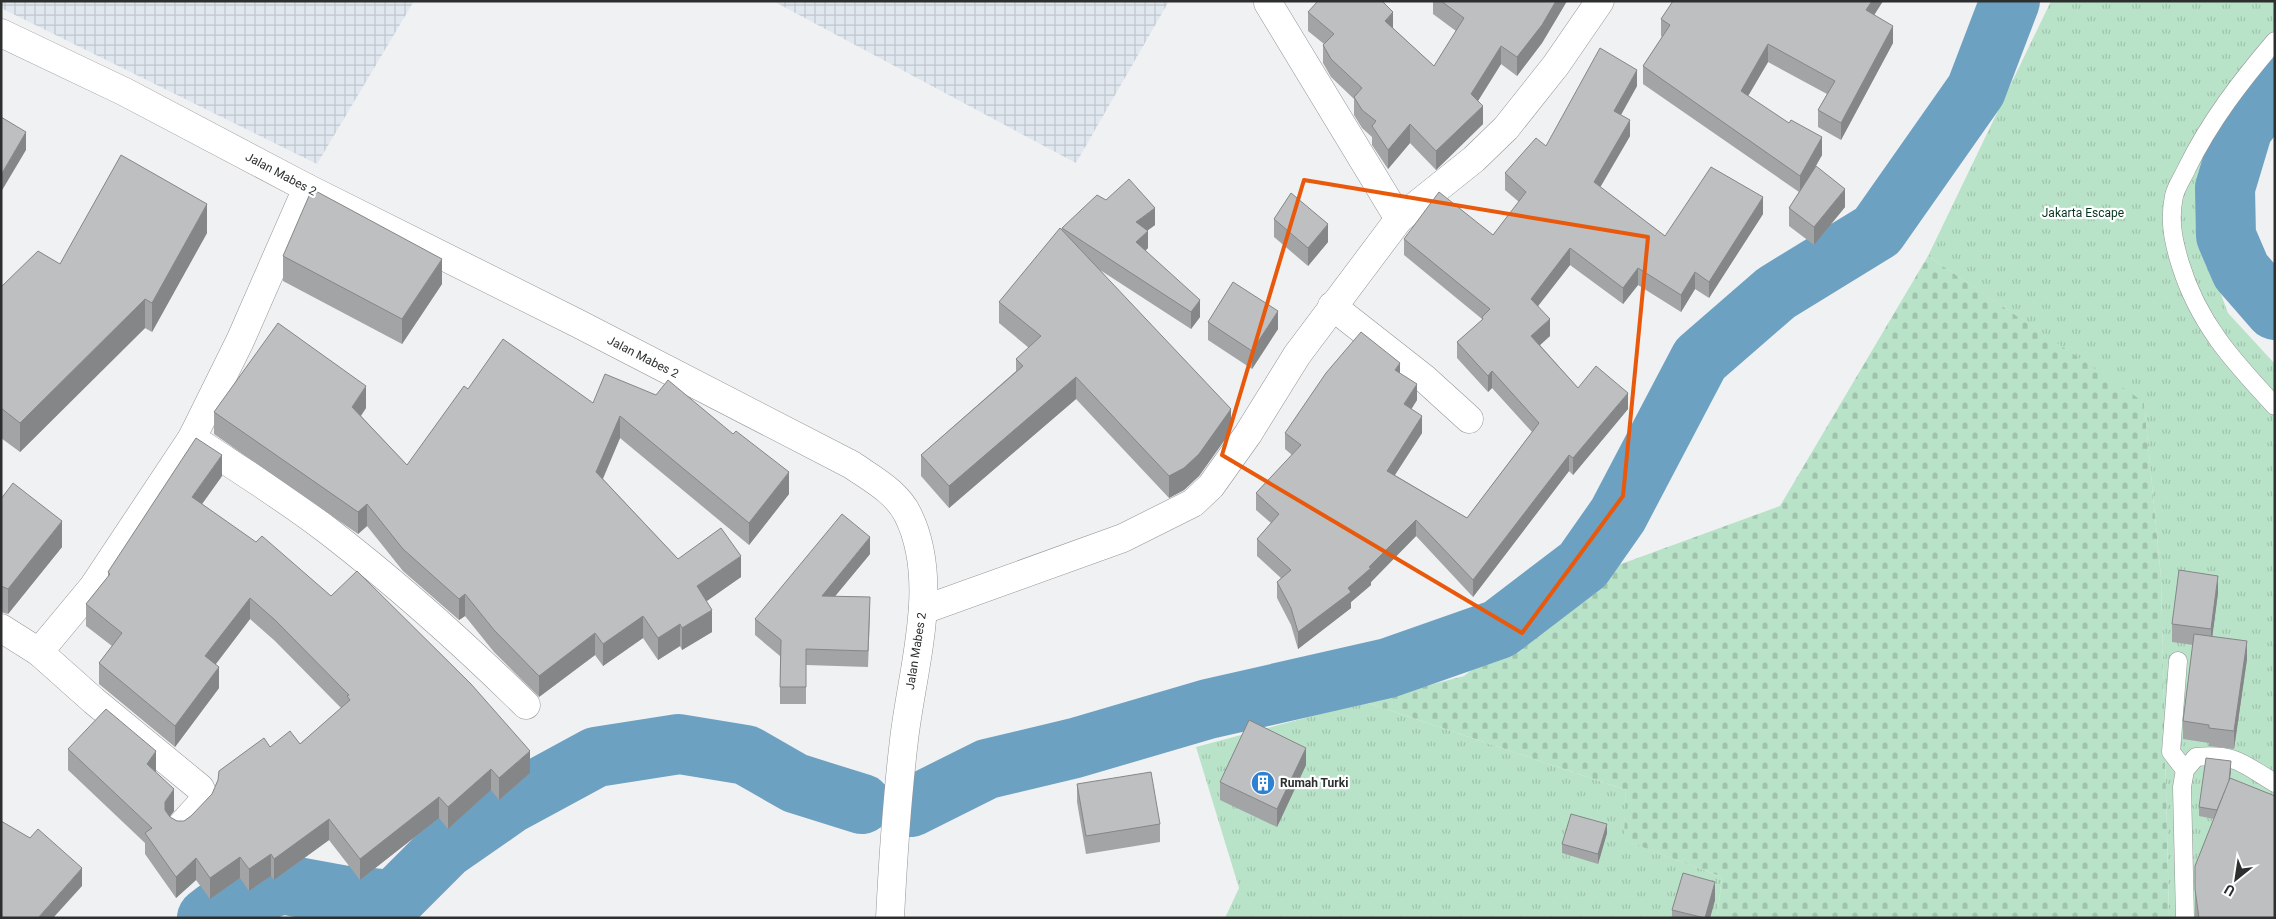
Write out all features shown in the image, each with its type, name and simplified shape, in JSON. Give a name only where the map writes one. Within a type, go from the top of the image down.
[{"type":"street","points":[[923,610],[1123,538],[1193,503],[1211,486],[1248,434],[1297,355],[1399,219],[1474,159],[1506,128],[1556,65],[1600,1]]},
{"type":"street","points":[[1268,3],[1399,219]]},
{"type":"street","name":"Jalan Mabes 2","points":[[1,33],[125,92],[307,188],[612,341],[852,465],[887,488],[908,514],[922,557],[923,610],[908,707],[896,808],[890,918]]},
{"type":"street","points":[[39,652],[93,587],[192,438],[240,341],[307,188]]},
{"type":"street","points":[[1332,306],[1425,379],[1469,419]]},
{"type":"street","points":[[192,438],[325,528],[385,576],[473,653],[526,705]]},
{"type":"street","points":[[1,628],[39,652],[94,701],[200,788],[204,796],[200,805],[180,827]]},
{"type":"lane","points":[[2275,41],[2234,89],[2196,151],[2174,195],[2171,234],[2188,291],[2211,332],[2234,362],[2275,406]]},
{"type":"lane","points":[[2178,661],[2171,752],[2185,770]]},
{"type":"lane","points":[[2185,918],[2182,787],[2185,770],[2196,757],[2213,755],[2232,757],[2275,783]]},
{"type":"highlighted area","points":[[1304,180],[1648,237],[1623,496],[1522,633],[1222,455]]},
{"type":"shaded area","points":[[1,1],[414,1],[317,164],[1,8]]},
{"type":"shaded area","points":[[773,1],[1169,1],[1076,163]]},
{"type":"green space","name":"Jakarta Escape","points":[[2051,1],[2275,1],[2275,74],[2227,131],[2208,188],[2201,240],[2228,313],[2275,364],[2275,918],[2169,918],[2161,578],[2144,402],[1928,256]]},
{"type":"green space","points":[[1928,256],[2144,401],[2161,578],[2169,918],[1717,918],[1722,877],[1623,840],[1626,790],[1365,702],[1464,676],[1591,575],[1780,506]]},
{"type":"green space","points":[[1365,702],[1626,790],[1624,840],[1722,877],[1717,918],[1225,918],[1239,888],[1196,747]]},
{"type":"building","points":[[1318,1],[1382,1],[1393,12],[1385,21],[1434,66],[1464,18],[1441,1],[1556,1],[1542,25],[1517,57],[1501,46],[1471,94],[1483,106],[1436,151],[1410,124],[1388,150],[1372,126],[1376,121],[1362,110],[1354,97],[1362,88],[1331,59],[1323,45],[1334,34],[1308,12]]},
{"type":"building","points":[[1673,1],[1872,1],[1866,10],[1893,26],[1841,123],[1818,110],[1835,81],[1768,44],[1741,91],[1789,123],[1791,120],[1822,137],[1800,176],[1643,66],[1670,25],[1661,19]]},
{"type":"building","points":[[1600,48],[1637,70],[1614,111],[1630,120],[1594,182],[1665,236],[1711,167],[1763,197],[1709,282],[1695,272],[1681,295],[1638,268],[1623,288],[1570,248],[1531,299],[1550,319],[1531,336],[1578,388],[1596,366],[1628,393],[1573,458],[1569,455],[1473,580],[1416,520],[1369,567],[1371,568],[1348,588],[1351,592],[1298,632],[1291,608],[1277,582],[1291,570],[1257,539],[1279,514],[1256,493],[1301,445],[1285,433],[1326,373],[1361,332],[1400,363],[1395,370],[1417,384],[1404,404],[1422,416],[1387,471],[1467,518],[1539,423],[1492,371],[1488,376],[1457,342],[1483,319],[1482,317],[1490,309],[1404,239],[1439,192],[1493,235],[1526,192],[1505,173],[1536,138],[1546,146]]},
{"type":"building","points":[[1,117],[26,132],[1,175]]},
{"type":"building","points":[[121,155],[207,204],[152,303],[145,299],[20,423],[1,408],[1,287],[38,251],[60,264]]},
{"type":"building","points":[[1816,166],[1845,189],[1814,227],[1789,208]]},
{"type":"building","points":[[1129,179],[1155,208],[1136,222],[1148,231],[1136,242],[1200,300],[1191,312],[1062,228],[1097,195],[1106,200]]},
{"type":"building","points":[[312,189],[442,259],[402,319],[283,256]]},
{"type":"building","points":[[1291,193],[1328,224],[1308,248],[1274,219]]},
{"type":"building","points":[[1060,228],[1231,409],[1199,454],[1184,468],[1169,476],[1076,377],[949,486],[921,455],[1023,366],[1016,359],[1041,336],[999,302]]},
{"type":"building","points":[[1233,282],[1278,311],[1252,351],[1208,322]]},
{"type":"building","points":[[278,323],[366,386],[352,407],[407,465],[464,386],[468,389],[503,339],[593,403],[605,374],[656,395],[668,380],[733,434],[736,431],[789,472],[749,523],[620,416],[596,472],[678,559],[721,528],[741,556],[697,586],[712,610],[682,628],[680,624],[658,638],[643,616],[603,644],[595,633],[539,676],[494,630],[465,594],[459,599],[403,549],[367,504],[358,512],[214,412]]},
{"type":"building","points":[[196,438],[222,455],[192,497],[256,542],[262,536],[331,596],[357,571],[471,684],[530,751],[499,778],[491,769],[448,807],[439,797],[360,859],[329,819],[274,859],[271,854],[249,869],[240,857],[210,878],[196,858],[176,877],[145,833],[152,828],[68,749],[106,709],[156,751],[147,764],[174,789],[165,802],[165,810],[170,817],[177,821],[184,821],[212,794],[218,780],[219,771],[264,738],[270,747],[290,731],[300,744],[350,700],[347,696],[349,695],[275,620],[250,598],[205,656],[219,667],[175,726],[99,663],[122,633],[86,604],[110,574],[108,572]]},
{"type":"building","points":[[13,483],[62,521],[8,589],[1,586],[1,499]]},
{"type":"building","points":[[842,514],[870,537],[822,596],[870,597],[868,651],[806,649],[806,687],[780,687],[781,640],[755,619]]},
{"type":"building","points":[[2179,570],[2218,576],[2211,629],[2172,624]]},
{"type":"building","points":[[2194,634],[2247,641],[2234,731],[2209,728],[2209,725],[2183,721]]},
{"type":"building","name":"Rumah Turki","points":[[1249,720],[1306,748],[1277,809],[1220,782]]},
{"type":"building","points":[[2206,758],[2231,761],[2229,781],[2217,810],[2199,807]]},
{"type":"building","points":[[1151,772],[1160,824],[1086,836],[1077,784]]},
{"type":"building","points":[[2230,778],[2275,796],[2275,918],[2199,918],[2195,889],[2195,866]]},
{"type":"building","points":[[1571,814],[1607,824],[1598,854],[1562,844]]},
{"type":"building","points":[[1,821],[30,838],[38,829],[82,868],[38,918],[1,918]]},
{"type":"building","points":[[1683,873],[1715,882],[1705,918],[1672,910]]},
{"type":"waterway","points":[[911,807],[987,769],[1075,748],[1208,709],[1388,668],[1499,629],[1583,565],[1618,515],[1700,359],[1776,293],[1877,231],[1976,90],[2010,1]]},
{"type":"waterway","points":[[2275,86],[2243,128],[2225,188],[2226,236],[2241,271],[2275,310]]},
{"type":"waterway","points":[[207,918],[216,911],[281,884],[341,895],[394,900],[445,849],[511,803],[596,757],[679,744],[746,755],[795,783],[862,804]]},
{"type":"place","name":"Rumah Turki","points":[[1263,783]]}]
